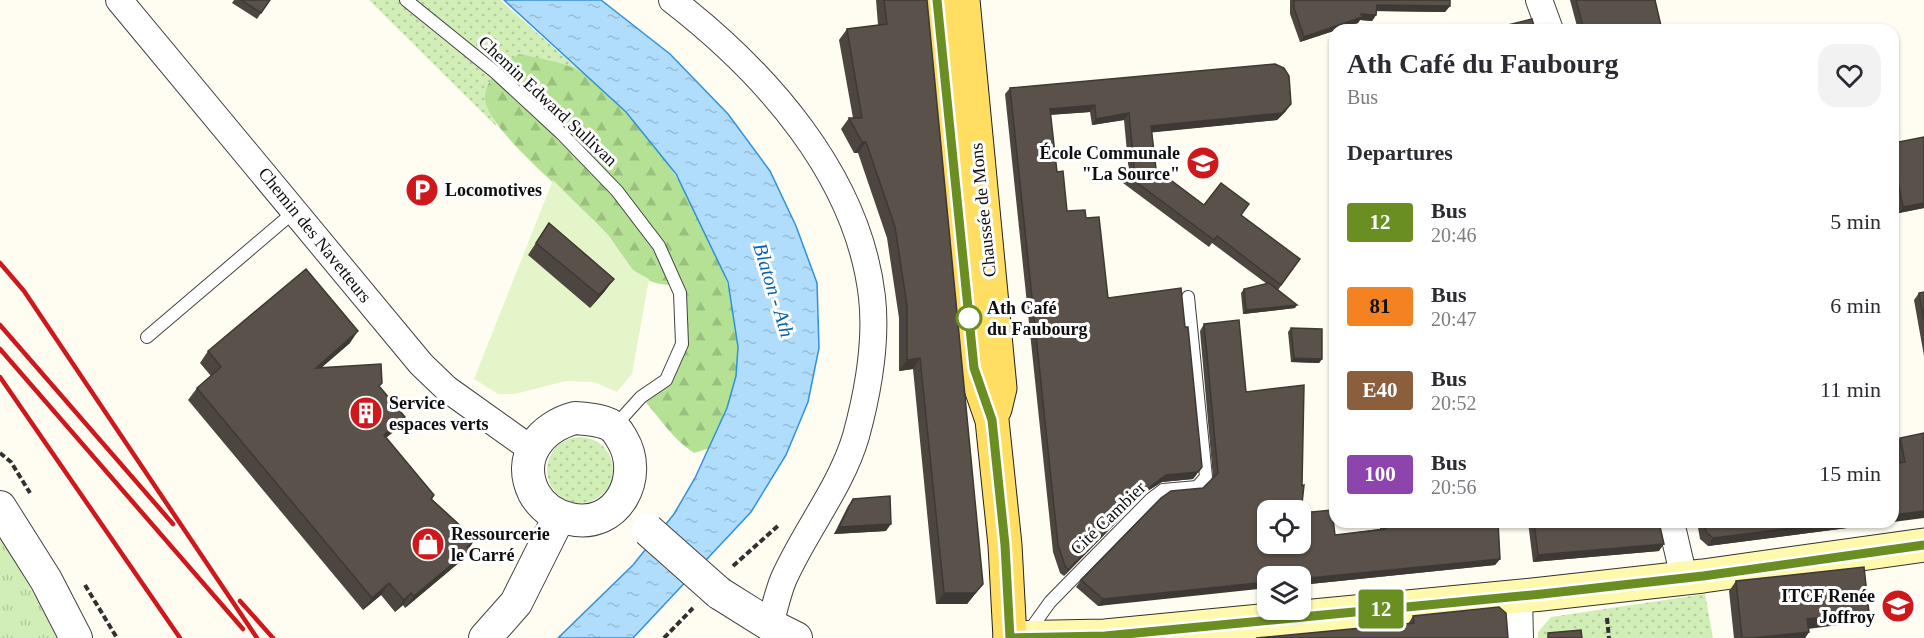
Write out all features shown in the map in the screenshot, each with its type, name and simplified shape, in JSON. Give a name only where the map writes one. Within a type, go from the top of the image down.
[{"type":"main road","name":"Chaussée de Mons","points":[[937,0],[974,368],[992,420],[1005,545],[1009,638]]},
{"type":"main road","name":"Chaussée de Mons","points":[[963,0],[1000,388],[992,420]]},
{"type":"main road","points":[[1009,638],[1105,636],[1519,596],[1684,578],[1924,545]]},
{"type":"street","name":"Chemin des Navetteurs","points":[[119,0],[433,377],[531,449]]},
{"type":"street","points":[[620,503],[713,591],[783,632],[784,578],[838,478],[855,437],[870,370],[872,298],[866,260],[853,220],[828,169],[767,87],[728,47],[672,0]]},
{"type":"street","points":[[1539,0],[1548,24]]},
{"type":"street","points":[[591,419],[614,427],[627,448],[632,462],[628,490],[620,503],[608,514],[593,520],[577,521],[559,517],[541,503],[534,492],[529,468],[531,449],[546,431],[567,420],[591,419]]},
{"type":"street","points":[[0,507],[46,580],[76,638]]},
{"type":"street","points":[[485,638],[516,603],[559,517]]},
{"type":"street","points":[[1672,528],[1684,578]]},
{"type":"street","points":[[1519,596],[1520,638]]},
{"type":"lane","name":"Chemin Edward Sullivan","points":[[406,0],[495,72],[561,133],[617,191],[659,246],[680,293],[682,344],[666,380],[641,397],[614,427]]},
{"type":"lane","points":[[147,337],[295,211]]},
{"type":"lane","name":"Cité Cambier","points":[[1024,638],[1050,602],[1151,499],[1164,490],[1197,487],[1206,477],[1188,297]]},
{"type":"path","points":[[664,638],[784,520]]},
{"type":"path","points":[[1606,614],[1609,638]]},
{"type":"green space","points":[[369,0],[500,0],[580,71],[519,54],[486,102],[497,127]]},
{"type":"green space","points":[[519,54],[573,68],[596,84],[636,124],[660,154],[684,188],[704,225],[720,263],[732,302],[738,340],[736,376],[732,395],[710,448],[694,453],[672,434],[641,397],[666,380],[682,344],[676,284],[665,285],[654,282],[634,271],[607,234],[505,134],[486,104],[485,96],[490,81],[500,69]]},
{"type":"green space","points":[[553,180],[608,235],[633,270],[649,279],[632,374],[617,392],[594,382],[566,381],[515,394],[498,394],[474,379]]},
{"type":"green space","points":[[574,437],[586,437],[598,442],[608,452],[613,470],[611,483],[598,498],[586,503],[574,503],[562,498],[552,488],[547,476],[547,464],[552,452],[562,442]]},
{"type":"green space","points":[[0,536],[60,638],[0,638]]},
{"type":"green space","points":[[1705,594],[1713,638],[1538,638],[1538,632],[1551,617]]},
{"type":"water","name":"Blaton - Ath","points":[[504,0],[601,0],[670,54],[728,114],[770,171],[796,226],[817,283],[819,348],[808,402],[786,455],[751,512],[633,638],[558,638],[633,565],[674,514],[695,478],[727,408],[736,376],[738,347],[728,282],[676,174],[626,112]]},
{"type":"building","points":[[241,0],[270,0],[261,13]]},
{"type":"building","points":[[884,0],[927,0],[983,584],[975,593],[944,593],[920,358],[907,360],[907,306],[895,227],[866,142],[862,142],[849,118],[862,118],[847,29],[887,24]]},
{"type":"building","points":[[1294,0],[1450,0],[1450,6],[1377,5],[1376,15],[1361,14],[1362,17],[1342,24],[1329,24],[1329,28],[1304,37],[1294,8]]},
{"type":"building","points":[[1576,0],[1655,0],[1661,24],[1582,24]]},
{"type":"building","points":[[1532,19],[1533,24],[1512,24]]},
{"type":"building","points":[[1275,64],[1284,68],[1289,76],[1291,104],[1282,113],[1151,126],[1156,169],[1204,205],[1221,183],[1249,204],[1241,215],[1300,259],[1281,285],[1217,236],[1214,240],[1128,176],[1134,168],[1129,113],[1096,119],[1095,105],[1050,109],[1057,172],[1063,171],[1067,211],[1085,210],[1086,218],[1099,217],[1108,298],[1181,288],[1185,327],[1188,327],[1202,467],[1198,472],[1166,475],[1151,486],[1068,570],[1058,545],[1010,88]]},
{"type":"building","points":[[1924,137],[1924,203],[1903,207],[1899,186],[1899,142]]},
{"type":"building","points":[[549,223],[614,279],[599,295],[536,243]]},
{"type":"building","points":[[306,269],[358,331],[316,368],[381,364],[382,383],[379,386],[405,417],[384,435],[434,495],[431,499],[475,539],[467,547],[469,550],[414,596],[411,593],[404,600],[389,583],[372,598],[197,388],[221,367],[208,351]]},
{"type":"building","points":[[1269,283],[1297,305],[1246,310],[1244,289]]},
{"type":"building","points":[[1924,292],[1924,320],[1919,293]]},
{"type":"building","points":[[1239,320],[1246,392],[1304,385],[1302,500],[1257,500],[1257,554],[1311,554],[1311,512],[1329,510],[1329,528],[1334,528],[1335,535],[1386,528],[1498,528],[1500,559],[1311,578],[1311,566],[1257,566],[1257,583],[1103,599],[1081,580],[1161,498],[1171,491],[1203,488],[1218,473],[1204,324]]},
{"type":"building","points":[[1291,328],[1322,329],[1322,359],[1294,358]]},
{"type":"building","points":[[1924,433],[1924,511],[1899,514],[1899,463],[1905,462],[1900,438]]},
{"type":"building","points":[[890,496],[891,524],[839,527],[853,499]]},
{"type":"building","points":[[1535,528],[1660,528],[1664,544],[1538,555]]},
{"type":"building","points":[[1705,528],[1792,528],[1713,538],[1706,532]]},
{"type":"building","points":[[1864,567],[1869,612],[1807,619],[1809,632],[1742,638],[1736,581]]},
{"type":"building","points":[[1499,607],[1506,613],[1508,638],[1256,638],[1414,623],[1413,616]]},
{"type":"building","points":[[1581,630],[1582,638],[1548,638],[1548,633]]},
{"type":"railway","points":[[0,263],[24,291],[257,638]]},
{"type":"railway","points":[[0,325],[173,524]]},
{"type":"railway","points":[[0,349],[243,629]]},
{"type":"railway","points":[[0,377],[180,638]]},
{"type":"railway","points":[[240,601],[273,638]]},
{"type":"bus line","name":"12","points":[[937,0],[974,368],[992,420],[1005,545],[1010,638],[1105,636],[1542,594],[1703,576],[1924,545]]},
{"type":"place","name":"École Communale \"La Source\"","points":[[1203,163]]},
{"type":"place","name":"Locomotives","points":[[422,190]]},
{"type":"place","name":"Ath Café du Faubourg","points":[[969,318]]},
{"type":"place","name":"Service espaces verts","points":[[366,413]]},
{"type":"place","name":"Ressourcerie le Carré","points":[[428,544]]},
{"type":"place","name":"ITCF Renée Joffroy","points":[[1898,606]]}]
